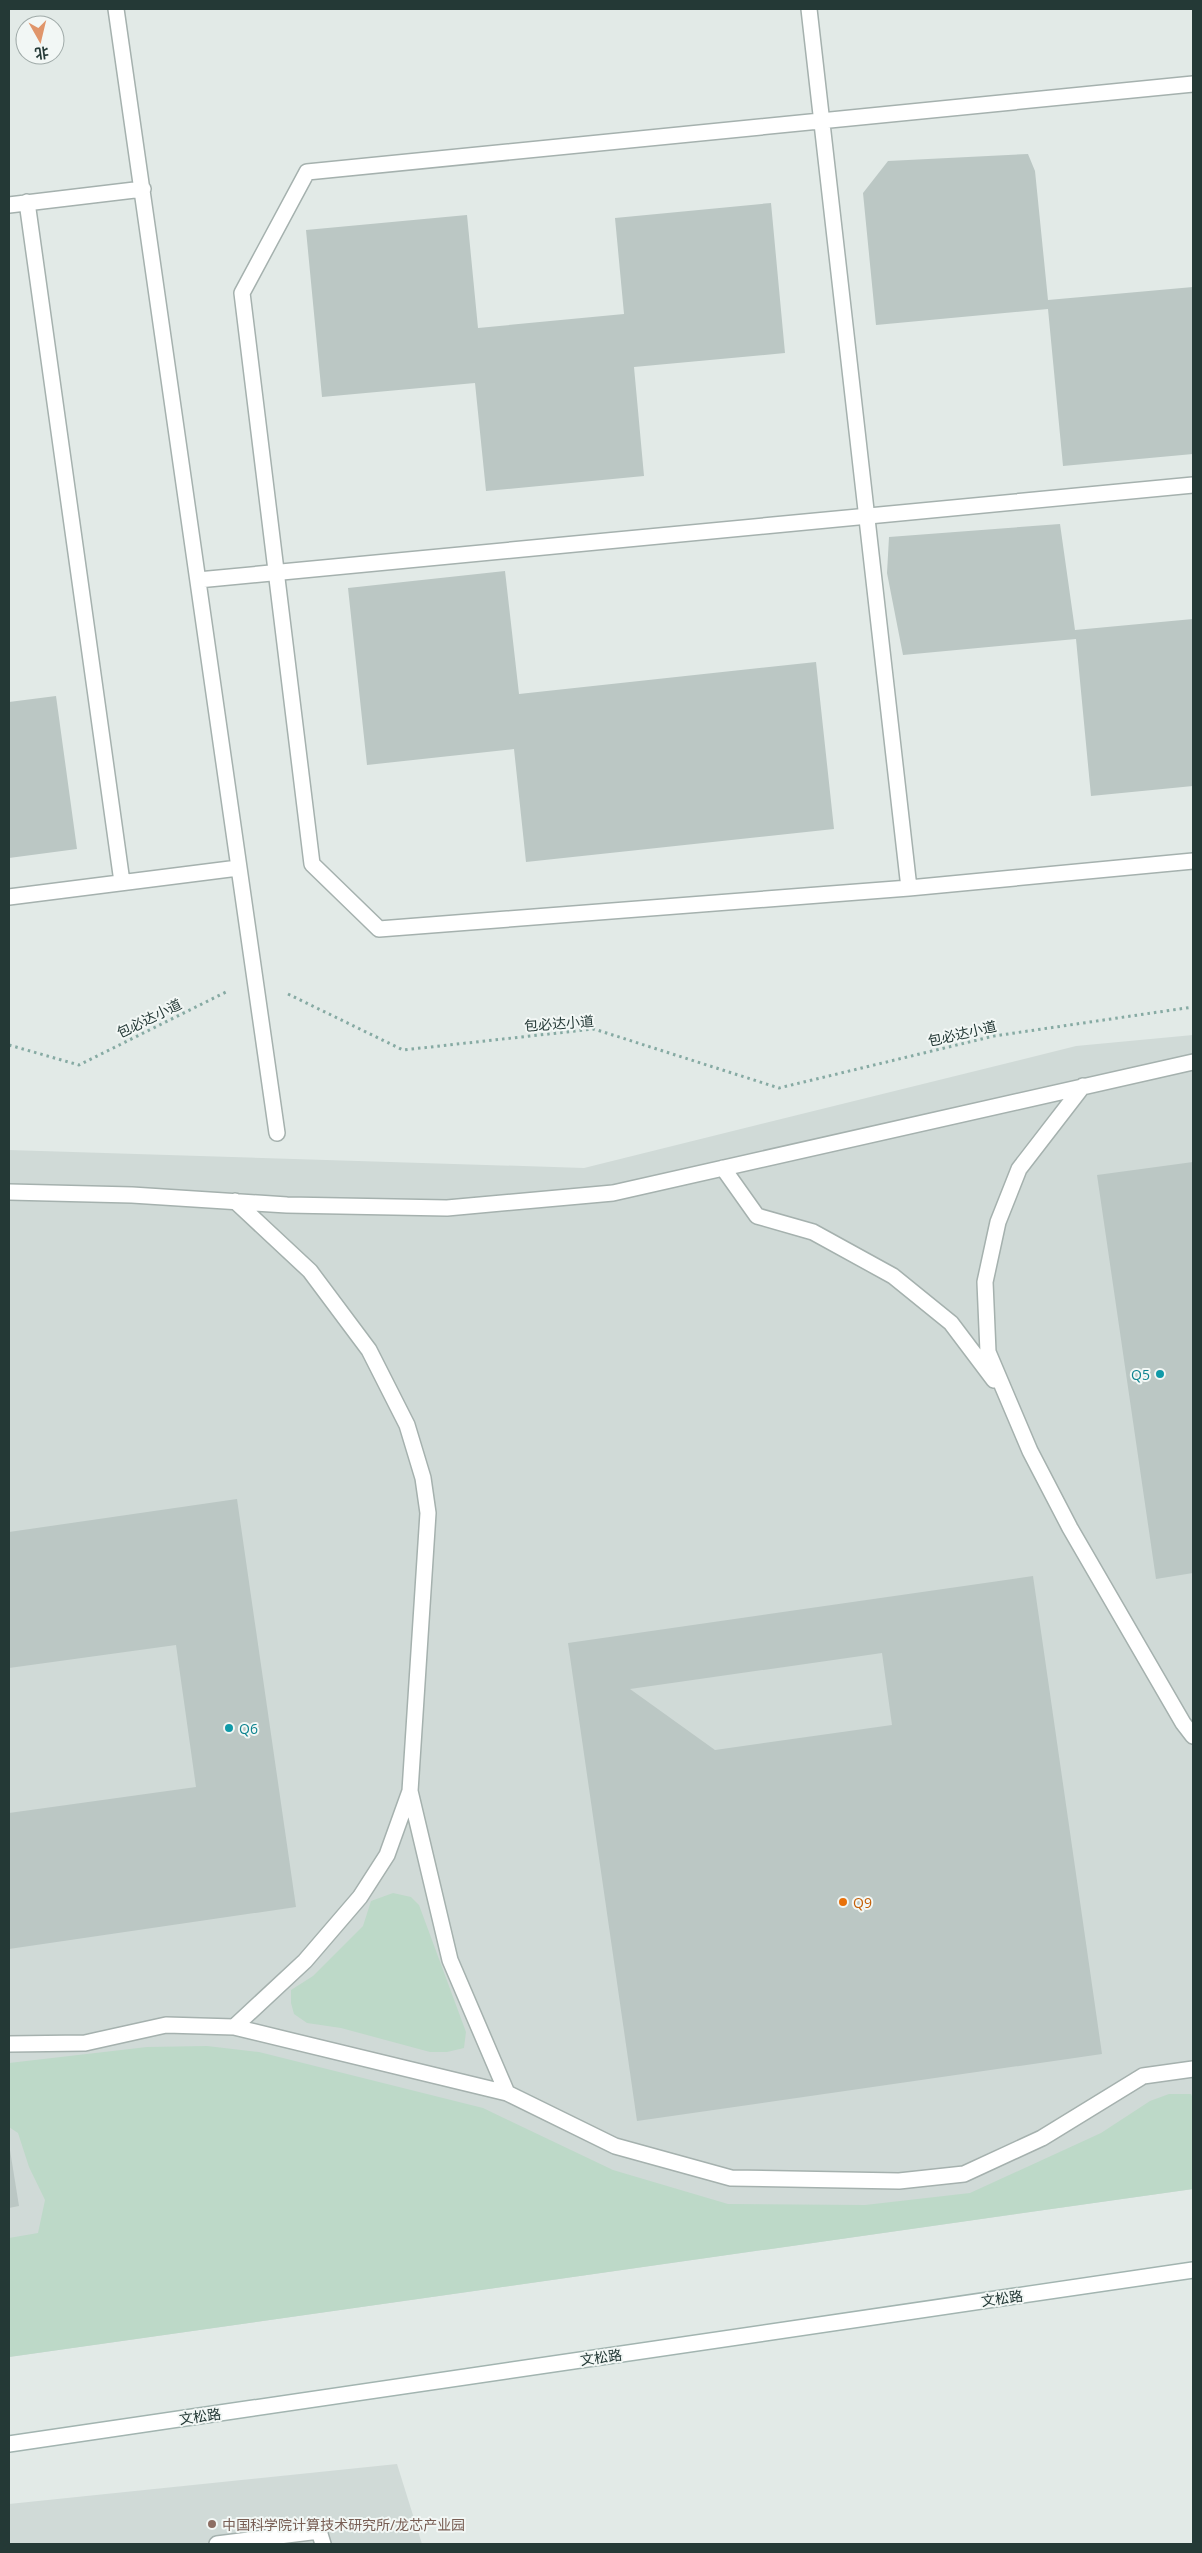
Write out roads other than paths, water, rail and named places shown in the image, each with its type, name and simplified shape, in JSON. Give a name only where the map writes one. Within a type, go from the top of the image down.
[{"type":"street","points":[[116,9],[277,1132]]},
{"type":"street","points":[[809,9],[909,888]]},
{"type":"street","points":[[1193,84],[307,172],[242,293],[312,864],[379,929],[909,888],[1193,861]]},
{"type":"street","points":[[9,205],[143,189]]},
{"type":"street","points":[[27,202],[122,882]]},
{"type":"street","points":[[198,580],[1193,485]]},
{"type":"street","points":[[9,896],[238,868]]},
{"type":"street","points":[[9,1192],[132,1194],[235,1201],[447,1208],[613,1193],[1193,1062]]},
{"type":"street","points":[[1083,1086],[1020,1169],[998,1222],[985,1282],[988,1352],[1030,1451],[1070,1528],[1183,1723],[1193,1736]]},
{"type":"street","points":[[723,1168],[757,1216],[812,1232],[893,1276],[951,1323],[1006,1397]]},
{"type":"street","points":[[234,2027],[305,1962],[360,1897],[387,1855],[410,1791],[428,1513],[423,1478],[407,1425],[369,1350],[310,1271],[235,1201]]},
{"type":"street","points":[[410,1791],[450,1960],[507,2093]]},
{"type":"street","points":[[9,2044],[85,2043],[166,2025],[234,2027],[507,2093],[615,2146],[731,2178],[899,2181],[964,2174],[1042,2138],[1143,2076],[1193,2069]]},
{"type":"street","name":"文松路","points":[[9,2444],[1193,2270]]},
{"type":"street","points":[[217,2544],[319,2531],[323,2544]]},
{"type":"place","name":"Q5","points":[[1160,1374]]},
{"type":"place","name":"Q6","points":[[229,1728]]},
{"type":"place","name":"Q9","points":[[843,1902]]},
{"type":"place","name":"中国科学院计算技术研究所/龙芯产业园","points":[[212,2524]]}]
